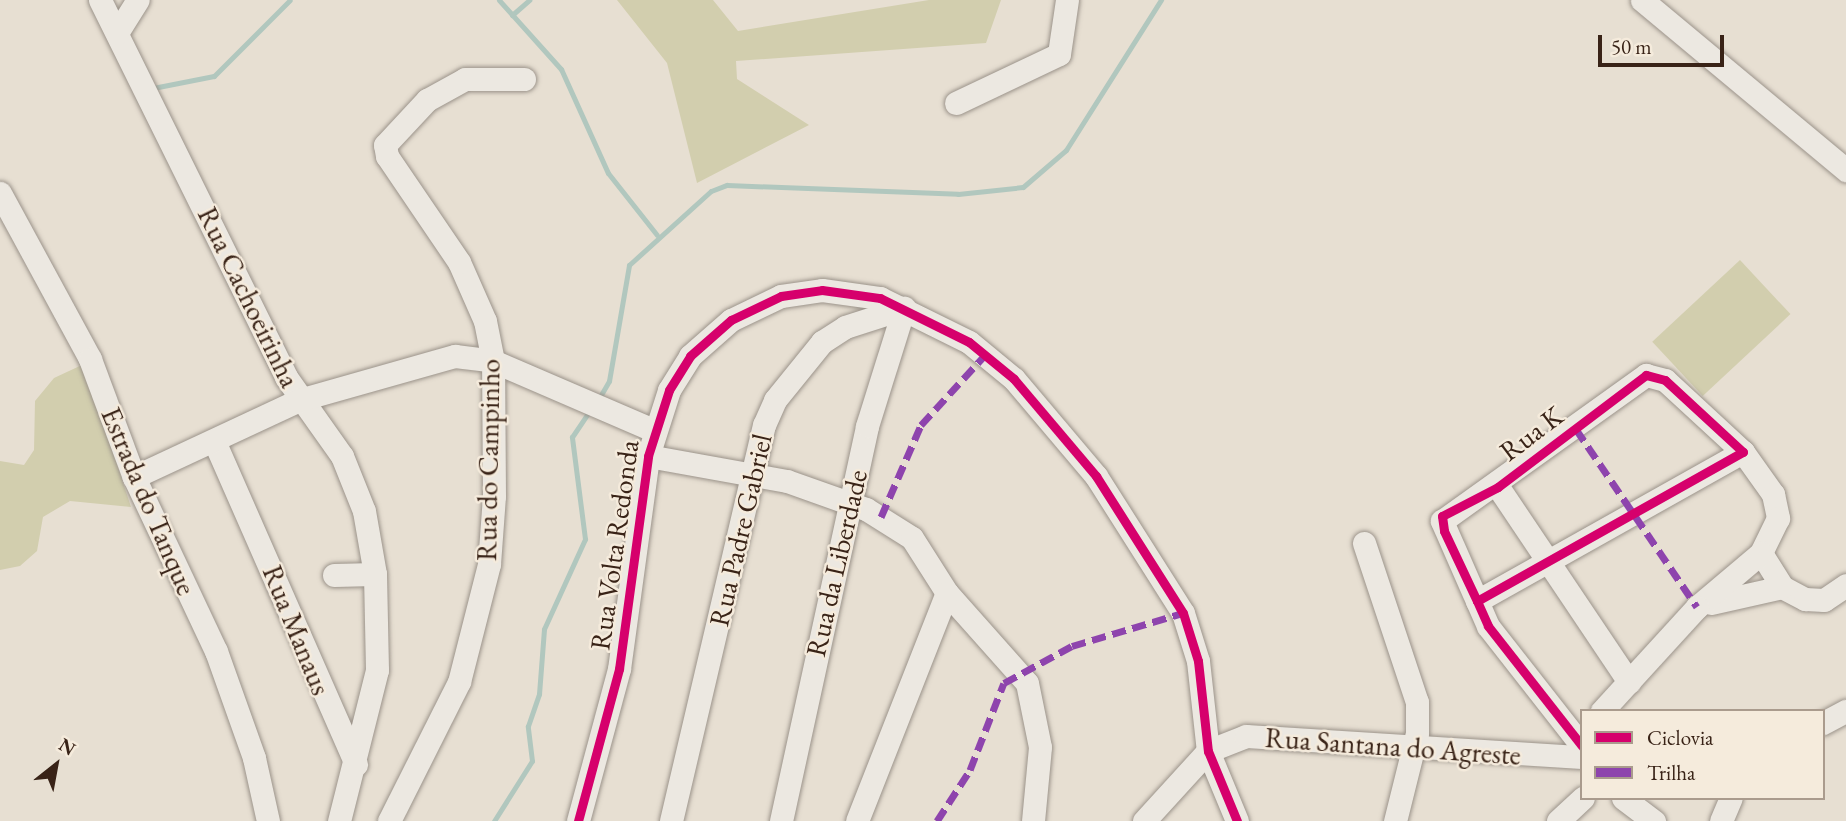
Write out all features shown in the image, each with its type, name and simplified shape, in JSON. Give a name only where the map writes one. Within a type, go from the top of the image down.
[{"type":"street","name":"Rua Cachoeirinha","points":[[100,0],[299,400],[355,484],[375,574],[377,670],[356,764]]},
{"type":"street","points":[[117,33],[138,0]]},
{"type":"street","points":[[956,103],[1059,54],[1067,0]]},
{"type":"street","points":[[1642,0],[1846,170]]},
{"type":"street","name":"Rua do Campinho","points":[[389,821],[447,716],[479,612],[494,496],[493,361],[485,321],[459,261],[387,156],[386,145],[427,100],[465,79],[523,79]]},
{"type":"street","name":"Estrada do Tanque","points":[[0,194],[90,359],[134,477],[239,708],[268,821]]},
{"type":"street","name":"Rua Volta Redonda","points":[[578,821],[620,668],[653,430],[690,356],[759,305],[822,290],[904,307],[954,331],[1014,379],[1096,476],[1183,612],[1198,661],[1208,751],[1237,821]]},
{"type":"street","name":"Rua Padre Gabriel","points":[[671,821],[764,425],[804,358],[845,327],[904,307]]},
{"type":"street","name":"Rua da Liberdade","points":[[781,821],[849,503],[904,307]]},
{"type":"street","points":[[134,477],[215,443],[299,400],[437,358],[493,361],[653,430]]},
{"type":"street","name":"Rua K","points":[[1477,601],[1444,531],[1446,513],[1497,487],[1638,378],[1657,377],[1743,452]]},
{"type":"street","name":"Rua Manaus","points":[[215,443],[356,764]]},
{"type":"street","points":[[1580,742],[1513,664],[1477,601],[1550,565],[1743,452],[1777,505],[1776,528],[1761,552],[1697,607],[1604,709]]},
{"type":"street","points":[[648,456],[752,473],[849,503],[912,538],[947,593],[1014,664],[1031,693],[1040,747],[1033,821]]},
{"type":"street","points":[[1497,487],[1629,682]]},
{"type":"street","points":[[1364,542],[1417,702],[1412,751],[1395,821]]},
{"type":"street","points":[[1761,552],[1782,587]]},
{"type":"street","points":[[334,575],[375,574]]},
{"type":"street","points":[[1697,607],[1782,587],[1818,601],[1846,585]]},
{"type":"street","points":[[857,821],[947,593]]},
{"type":"street","points":[[1825,722],[1846,711]]},
{"type":"street","name":"Rua Santana do Agreste","points":[[1208,751],[1263,736],[1412,751],[1580,743]]},
{"type":"street","points":[[1144,821],[1208,751]]},
{"type":"street","points":[[340,821],[356,764]]},
{"type":"street","points":[[1558,821],[1581,800]]},
{"type":"street","points":[[1626,800],[1654,821]]},
{"type":"street","points":[[1721,821],[1730,800]]},
{"type":"shaded area","points":[[617,0],[713,0],[738,31],[929,0],[1001,0],[986,43],[736,61],[737,79],[809,125],[697,183],[667,63]]},
{"type":"shaded area","points":[[1740,260],[1790,314],[1703,396],[1652,342]]},
{"type":"shaded area","points":[[84,364],[131,507],[70,501],[43,517],[37,551],[20,566],[0,570],[0,461],[24,465],[34,450],[35,401],[54,378]]},
{"type":"waterway","points":[[153,88],[214,76],[290,0]]},
{"type":"waterway","points":[[499,0],[561,69],[608,173],[657,235]]},
{"type":"waterway","points":[[512,15],[529,0]]},
{"type":"waterway","points":[[598,400],[609,381],[629,265],[711,191],[727,185],[958,194],[1023,187],[1066,150],[1161,0]]},
{"type":"waterway","points":[[494,821],[532,761],[528,726],[539,694],[544,629],[585,539],[572,437],[590,410]]},
{"type":"marked path","points":[[881,517],[921,425],[986,354]]},
{"type":"marked path","points":[[1576,429],[1697,607]]},
{"type":"marked path","points":[[937,821],[970,770],[1004,683],[1072,646],[1183,613]]},
{"type":"cycle path","points":[[578,821],[619,669],[648,456],[669,390],[690,356],[731,320],[781,296],[822,290],[880,298],[969,342],[1014,379],[1096,476],[1183,613],[1198,661],[1208,751],[1237,821]]},
{"type":"cycle path","points":[[1646,375],[1665,380],[1743,452],[1477,601],[1444,531],[1442,516],[1498,487],[1646,375]]},
{"type":"cycle path","points":[[1477,601],[1488,626],[1580,743]]}]
